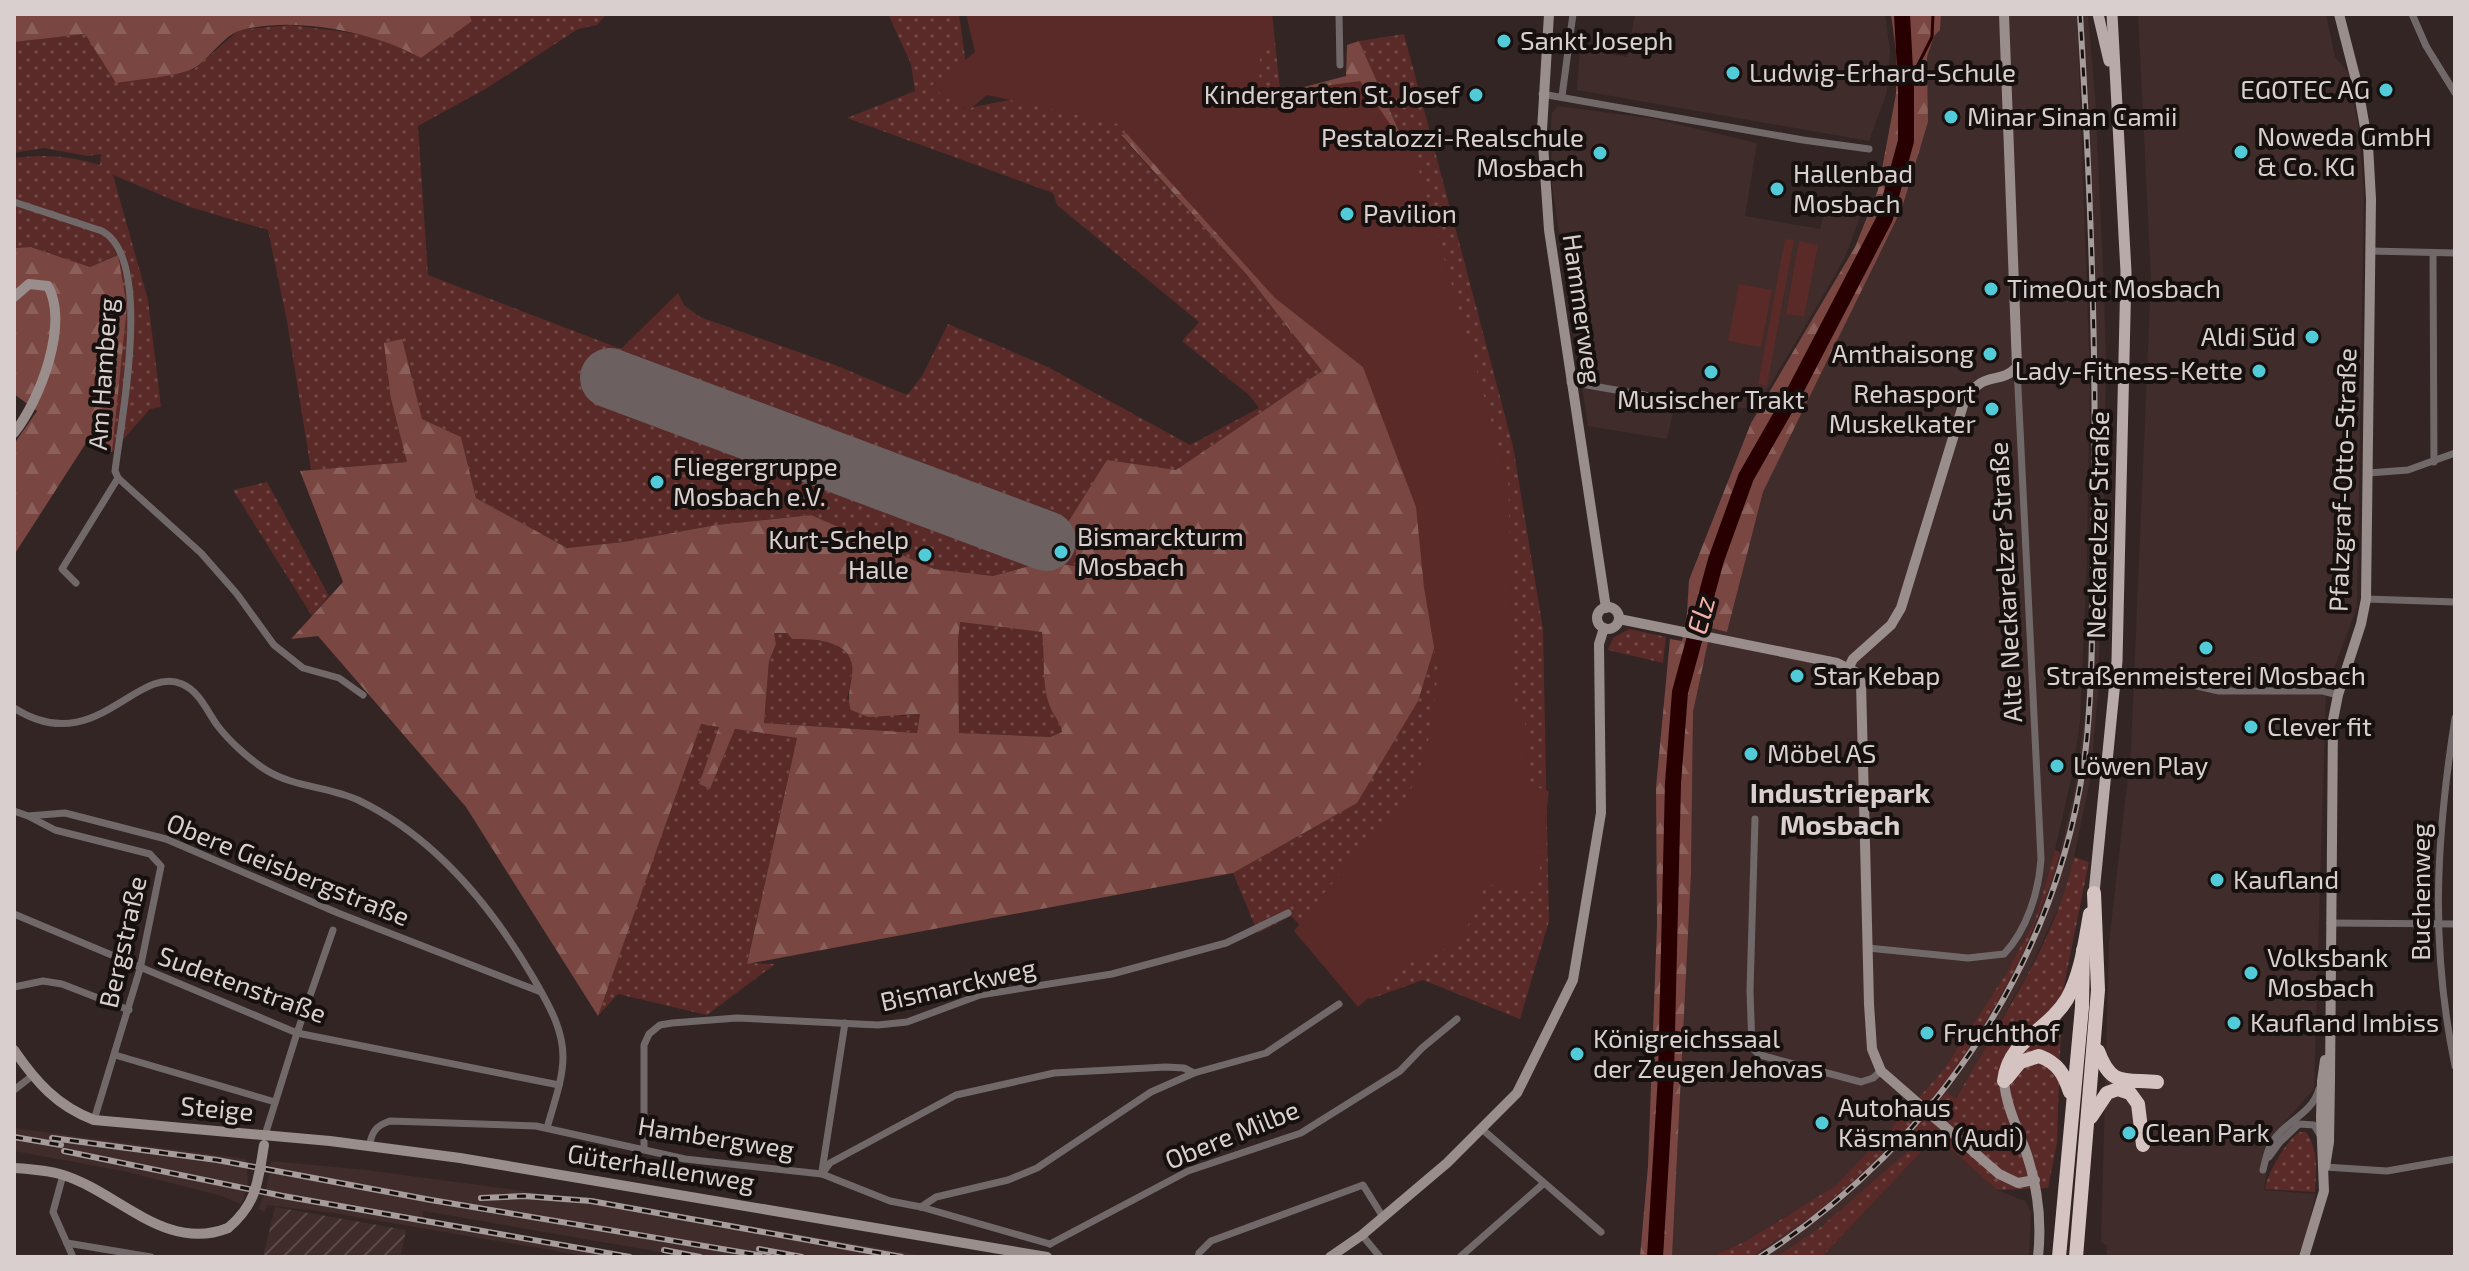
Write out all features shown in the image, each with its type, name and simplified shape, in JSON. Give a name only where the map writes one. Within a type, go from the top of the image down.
[{"type":"highway","points":[[2004,1081],[2006,1066],[2017,1047],[2047,1024],[2069,995],[2083,950],[2094,893]]},
{"type":"highway","points":[[2076,1257],[2096,1045],[2098,990],[2094,893]]},
{"type":"highway","points":[[2059,1257],[2082,1007],[2083,950]]},
{"type":"highway","points":[[2096,1045],[2105,1070],[2115,1079],[2157,1082]]},
{"type":"highway","points":[[2004,1081],[2020,1062],[2039,1056],[2051,1060],[2065,1076],[2073,1100]]},
{"type":"highway","points":[[2089,1120],[2107,1093],[2118,1089],[2130,1093],[2138,1104],[2143,1145],[2146,1099],[2144,1092],[2131,1080]]},
{"type":"main road","points":[[2098,14],[2114,81]]},
{"type":"main road","name":"Neckarelzer Straße","points":[[2094,893],[2118,648],[2126,272],[2112,14]]},
{"type":"street","points":[[1339,14],[1340,65]]},
{"type":"street","name":"Hammerweg","points":[[1549,14],[1542,94],[1543,168],[1570,382],[1606,608]]},
{"type":"street","points":[[1562,96],[1573,14]]},
{"type":"street","name":"Alte Neckarelzer Straße","points":[[1868,948],[1968,958],[2004,954],[2026,920],[2038,882],[2041,859],[2017,367],[2004,14]]},
{"type":"street","name":"Pfalzgraf-Otto-Straße","points":[[2304,1257],[2320,1208],[2325,1167],[2333,720],[2366,599],[2371,251],[2368,145],[2358,88],[2339,14]]},
{"type":"street","points":[[2412,14],[2426,46],[2455,93]]},
{"type":"street","points":[[1542,94],[1869,149]]},
{"type":"street","name":"Am Hamberg","points":[[14,202],[102,231],[114,238],[121,250],[133,312],[115,471],[118,478],[201,553],[237,594],[274,645],[303,668],[339,678],[363,695]]},
{"type":"street","points":[[2371,251],[2455,253]]},
{"type":"street","points":[[2433,253],[2434,462]]},
{"type":"street","points":[[14,297],[29,284],[38,283],[48,286],[55,299],[54,338],[39,391],[27,416],[14,433]]},
{"type":"street","points":[[1849,667],[1853,659],[1891,625],[1901,608],[1964,402],[1973,387],[1986,379],[2010,374],[2017,367]]},
{"type":"street","points":[[1570,382],[1690,403]]},
{"type":"street","points":[[2368,473],[2408,470],[2455,453]]},
{"type":"street","name":"Am Hamberg","points":[[76,583],[62,569],[118,478]]},
{"type":"street","points":[[2366,599],[2455,602]]},
{"type":"street","points":[[1606,608],[1615,610],[1619,619],[1614,627],[1604,628],[1599,624],[1598,617],[1600,611],[1606,608]]},
{"type":"street","points":[[1619,619],[1849,667],[1861,682],[1872,1049],[1881,1071],[1999,1174],[2018,1183],[2035,1180]]},
{"type":"street","points":[[1330,1257],[1362,1235],[1483,1130],[1517,1093],[1573,980],[1601,813],[1599,644],[1604,628]]},
{"type":"street","points":[[14,708],[47,723],[80,722],[95,718],[149,685],[167,681],[183,684],[201,700],[218,727],[267,771],[356,799],[389,818],[431,849],[509,936],[558,1022],[563,1058],[547,1128]]},
{"type":"street","points":[[2188,684],[2219,691],[2323,691],[2338,695]]},
{"type":"street","name":"Buchenweg","points":[[2455,718],[2443,796],[2437,924],[2441,990],[2455,1066]]},
{"type":"street","name":"Obere Geisbergstraße","points":[[14,811],[28,816],[65,813],[166,839],[338,913],[541,992]]},
{"type":"street","name":"Bergstraße","points":[[28,816],[55,830],[150,854],[161,866],[140,969],[94,1120]]},
{"type":"street","points":[[1755,819],[1750,991],[1752,1048],[1760,1055],[1861,1082],[1881,1071]]},
{"type":"street","name":"Bismarckweg","points":[[644,1149],[644,1045],[649,1034],[660,1025],[737,1018],[878,1025],[907,1022],[980,995],[1112,974],[1226,943],[1288,913]]},
{"type":"street","name":"Sudetenstraße","points":[[14,914],[297,1033],[559,1085]]},
{"type":"street","points":[[2330,923],[2455,924]]},
{"type":"street","points":[[265,1140],[297,1033],[333,930]]},
{"type":"street","points":[[14,987],[43,981],[62,984],[129,1010]]},
{"type":"street","points":[[921,1207],[936,1197],[1008,1180],[1037,1168],[1151,1092],[1194,1073],[1266,1053],[1339,1004]]},
{"type":"street","name":"Obere Milbe","points":[[1050,1244],[1188,1171],[1301,1133],[1400,1071],[1457,1019]]},
{"type":"street","points":[[822,1174],[845,1023]]},
{"type":"street","name":"Pfalzgraf-Otto-Straße","points":[[2325,1139],[2321,1117],[2322,1081],[2328,1042]]},
{"type":"street","name":"Steige","points":[[14,1050],[51,1097],[73,1112],[94,1120],[265,1140],[254,1198],[243,1216],[215,1234],[178,1233],[63,1175],[14,1168]]},
{"type":"street","points":[[115,1055],[275,1102]]},
{"type":"street","points":[[822,1174],[830,1163],[956,1095],[1054,1073],[1166,1067],[1184,1068],[1194,1073]]},
{"type":"street","points":[[14,1090],[32,1076]]},
{"type":"street","points":[[2004,1081],[2005,1095],[2035,1180],[2041,1221],[2038,1257]]},
{"type":"street","points":[[2322,1081],[2316,1100],[2270,1144],[2263,1170],[2280,1142],[2299,1124],[2314,1125],[2325,1139]]},
{"type":"street","points":[[2305,1113],[2321,1117]]},
{"type":"street","name":"Hambergweg","points":[[369,1147],[372,1133],[378,1125],[390,1121],[547,1128],[685,1159],[822,1174],[890,1201],[1050,1244]]},
{"type":"street","points":[[1483,1130],[1601,1232]]},
{"type":"street","name":"Güterhallenweg","points":[[265,1140],[369,1147],[460,1158],[1048,1257]]},
{"type":"street","points":[[2325,1167],[2387,1171],[2455,1159]]},
{"type":"street","points":[[63,1175],[53,1212],[73,1257]]},
{"type":"street","points":[[1460,1257],[1543,1184]]},
{"type":"street","points":[[1198,1257],[1211,1241],[1363,1185],[1383,1217]]},
{"type":"street","points":[[1362,1235],[1380,1257]]},
{"type":"street","points":[[67,1243],[151,1257]]},
{"type":"street","points":[[1048,1257],[1050,1244]]},
{"type":"shaded area","points":[[469,14],[607,14],[597,25],[578,29],[487,88],[418,126],[428,275],[621,349],[678,293],[684,305],[700,317],[835,365],[907,395],[922,376],[948,324],[1048,367],[1190,445],[1259,408],[1249,395],[1182,341],[1199,322],[1057,205],[1053,193],[847,118],[915,91],[911,64],[888,14],[959,14],[965,57],[963,109],[1082,86],[1233,14],[1272,14],[1280,89],[1121,136],[1247,275],[1322,371],[1175,471],[1107,460],[1076,547],[1077,566],[1044,562],[993,576],[934,569],[810,515],[716,525],[623,542],[567,548],[476,498],[461,437],[422,419],[391,399],[408,462],[311,470],[287,321],[268,230],[190,207],[113,175],[148,300],[161,407],[150,409],[112,452],[127,307],[117,255],[90,267],[32,247],[14,248],[14,158],[58,157],[100,165],[101,154],[87,156],[44,148],[14,153],[14,42],[85,34],[193,70],[239,30],[290,25],[361,34],[407,49],[421,57],[472,20]]},
{"type":"shaded area","points":[[966,14],[1272,14],[1274,31],[1260,52],[1259,95],[1360,81],[1416,161],[1508,479],[1515,712],[1524,714],[1530,785],[1549,791],[1537,892],[1486,884],[1464,935],[1448,948],[1413,961],[1358,1007],[1294,931],[1367,840],[1397,814],[1417,778],[1431,731],[1438,671],[1424,587],[1416,507],[1363,367],[1275,298],[1118,124],[987,95],[968,111],[930,87],[975,52]]},
{"type":"shaded area","name":"Ludwig-Erhard-Schule","points":[[1635,14],[1885,14],[1890,51],[1887,92],[1869,141],[1577,90],[1580,48],[1627,57]]},
{"type":"shaded area","points":[[1941,14],[2088,14],[2095,96],[2106,366],[2098,694],[2090,780],[2074,857],[2067,889],[2029,971],[1955,1100],[1941,1088],[1992,1014],[2038,921],[2074,794],[2086,704],[2093,385],[2090,260],[2078,39],[2090,377],[2080,722],[2055,850],[2035,920],[2007,972],[1944,1069],[1835,1186],[1746,1241],[1711,1257],[1672,1257],[1691,874],[1693,712],[1711,628],[1727,632],[1763,492],[1902,208],[1928,122],[1927,57],[1934,36],[1940,30]]},
{"type":"shaded area","points":[[2138,14],[2326,14],[2335,57],[2348,72],[2358,124],[2364,193],[2357,607],[2326,690],[2314,1089],[2271,1137],[2264,1190],[2316,1194],[2304,1243],[2297,1257],[2106,1257],[2107,1246],[2101,1242],[2109,943],[2131,749],[2151,278]]},
{"type":"shaded area","points":[[1404,34],[1513,446],[1543,629],[1549,921],[1520,1019],[1423,980],[1370,999],[1291,916],[1258,933],[1233,873],[1358,802],[1409,154],[1359,41]]},
{"type":"shaded area","points":[[1558,106],[1655,119],[1757,143],[1745,216],[1820,229],[1826,203],[1863,209],[1834,277],[1765,394],[1750,408],[1674,409],[1667,439],[1588,426],[1552,185],[1551,122],[1552,113]]},
{"type":"shaded area","points":[[1785,239],[1794,240],[1767,386],[1758,384]]},
{"type":"shaded area","points":[[1799,241],[1818,245],[1804,317],[1786,314]]},
{"type":"shaded area","points":[[1739,284],[1772,290],[1761,347],[1728,341]]},
{"type":"shaded area","points":[[267,482],[329,596],[312,616],[233,490]]},
{"type":"shaded area","points":[[960,622],[1043,632],[1043,668],[1062,732],[1050,737],[959,733],[957,640]]},
{"type":"shaded area","points":[[1629,629],[1666,637],[1663,663],[1608,650],[1613,638]]},
{"type":"shaded area","points":[[774,633],[787,633],[792,639],[829,642],[845,650],[852,666],[847,699],[901,716],[920,714],[917,733],[764,723],[769,661],[776,644]]},
{"type":"shaded area","points":[[700,724],[720,726],[699,784],[710,789],[735,729],[797,738],[747,963],[775,964],[707,1015],[618,994],[598,1016]]},
{"type":"shaded area","points":[[2055,850],[2060,852],[2050,884],[2039,915],[2012,975],[1979,1033],[1941,1088],[1956,1099],[2039,952],[2065,889],[2074,857],[2089,862],[2062,996],[2057,1143],[2048,1188],[1997,1190],[1936,1136],[1822,1257],[1776,1257],[1822,1226],[1923,1138],[1910,1126],[1863,1173],[1813,1215],[1751,1257],[1711,1257],[1746,1241],[1835,1186],[1944,1069],[2007,972],[2035,920]]},
{"type":"shaded area","points":[[1910,1126],[1924,1138],[1822,1226],[1776,1257],[1751,1257],[1812,1215],[1863,1173]]},
{"type":"shaded area","points":[[14,1128],[246,1159],[248,1182],[241,1204],[218,1195],[123,1171],[14,1151]]},
{"type":"shaded area","points":[[2300,1132],[2306,1132],[2313,1146],[2315,1192],[2265,1189],[2278,1158]]},
{"type":"shaded area","points":[[1936,1136],[1997,1190],[2025,1201],[2031,1212],[2029,1257],[1822,1257]]},
{"type":"shaded area","points":[[271,1161],[367,1170],[633,1206],[931,1257],[688,1257],[423,1211],[423,1218],[644,1257],[591,1257],[333,1213],[267,1205],[265,1212],[258,1209],[267,1186]]},
{"type":"shaded area","points":[[275,1207],[406,1230],[401,1254],[418,1257],[263,1257]]},
{"type":"green space","points":[[14,14],[469,14],[472,21],[421,58],[381,41],[334,29],[263,26],[235,32],[188,71],[116,83],[85,34],[14,42]]},
{"type":"green space","points":[[1891,14],[1941,14],[1940,30],[1934,36],[1927,57],[1928,122],[1902,208],[1763,492],[1727,632],[1711,628],[1693,712],[1691,874],[1672,1257],[1640,1257],[1648,1166],[1657,924],[1656,787],[1670,639],[1682,641],[1689,580],[1751,423],[1855,247],[1878,190],[1896,94],[1896,51]]},
{"type":"green space","points":[[1359,41],[1409,154],[1451,593],[1418,701],[1357,803],[1233,873],[747,964],[797,738],[735,729],[710,789],[699,784],[719,727],[701,724],[598,1016],[466,807],[318,636],[291,639],[343,582],[300,471],[407,462],[391,399],[384,343],[402,339],[422,419],[461,437],[476,498],[567,548],[623,542],[716,525],[811,515],[934,569],[993,576],[1044,562],[1076,566],[1076,547],[1062,532],[1107,460],[1176,470],[1322,371],[1247,275],[1121,135],[1346,76],[1347,45]],"holes":[[[960,622],[1042,632],[1046,691],[1062,732],[1050,737],[959,733]],[[774,633],[787,633],[792,639],[837,645],[849,656],[852,665],[851,710],[868,717],[920,714],[917,733],[764,723],[769,661],[776,644]]]},
{"type":"green space","points":[[31,247],[90,267],[118,255],[127,307],[112,452],[86,443],[14,555],[14,444],[37,411],[14,394],[14,248]]},
{"type":"waterway","name":"Elz","points":[[1655,1257],[1666,1075],[1673,783],[1680,692],[1716,560],[1746,477],[1794,393],[1885,218],[1906,141],[1902,14]]},
{"type":"waterway","points":[[1906,89],[1932,37],[1933,14]]},
{"type":"runway","points":[[610,378],[1046,541]]},
{"type":"railway","points":[[1760,1257],[1825,1210],[1884,1157],[1936,1098],[1982,1034],[2021,965],[2052,892],[2074,816],[2089,708],[2095,444],[2092,260],[2080,14]]},
{"type":"railway","points":[[14,1137],[61,1145]]},
{"type":"railway","points":[[52,1138],[217,1160],[431,1200],[770,1257]]},
{"type":"railway","points":[[64,1151],[283,1196],[630,1257]]},
{"type":"railway","points":[[481,1198],[524,1196],[591,1201],[902,1257]]},
{"type":"railway","points":[[759,1249],[802,1257]]},
{"type":"railway","points":[[664,1250],[700,1257]]},
{"type":"place","name":"Sankt Joseph","points":[[1504,41]]},
{"type":"place","name":"Ludwig-Erhard-Schule","points":[[1733,73]]},
{"type":"place","name":"EGOTEC AG","points":[[2386,90]]},
{"type":"place","name":"Kindergarten St. Josef","points":[[1476,95]]},
{"type":"place","name":"Minar Sinan Camii","points":[[1951,117]]},
{"type":"place","name":"Noweda GmbH & Co. KG","points":[[2241,152]]},
{"type":"place","name":"Pestalozzi-Realschule Mosbach","points":[[1600,153]]},
{"type":"place","name":"Hallenbad Mosbach","points":[[1777,189]]},
{"type":"place","name":"Pavilion","points":[[1347,214]]},
{"type":"place","name":"TimeOut Mosbach","points":[[1991,289]]},
{"type":"place","name":"Aldi Süd","points":[[2312,337]]},
{"type":"place","name":"Amthaisong","points":[[1990,354]]},
{"type":"place","name":"Lady-Fitness-Kette","points":[[2259,371]]},
{"type":"place","name":"Musischer Trakt","points":[[1711,372]]},
{"type":"place","name":"Rehasport Muskelkater","points":[[1992,409]]},
{"type":"place","name":"Fliegergruppe Mosbach e.V.","points":[[657,482]]},
{"type":"place","name":"Bismarckturm Mosbach","points":[[1061,552]]},
{"type":"place","name":"Kurt-Schelp Halle","points":[[925,555]]},
{"type":"place","name":"Straßenmeisterei Mosbach","points":[[2206,648]]},
{"type":"place","name":"Star Kebap","points":[[1797,676]]},
{"type":"place","name":"Clever fit","points":[[2251,727]]},
{"type":"place","name":"Möbel AS","points":[[1751,754]]},
{"type":"place","name":"Löwen Play","points":[[2057,766]]},
{"type":"place","name":"Kaufland","points":[[2217,880]]},
{"type":"place","name":"Volksbank Mosbach","points":[[2251,973]]},
{"type":"place","name":"Kaufland Imbiss","points":[[2234,1023]]},
{"type":"place","name":"Fruchthof","points":[[1927,1033]]},
{"type":"place","name":"Königreichssaal der Zeugen Jehovas","points":[[1577,1054]]},
{"type":"place","name":"Autohaus Käsmann (Audi)","points":[[1822,1123]]},
{"type":"place","name":"Clean Park","points":[[2129,1133]]},
{"type":"district","name":"Industriepark Mosbach","points":[[1840,809]]}]
